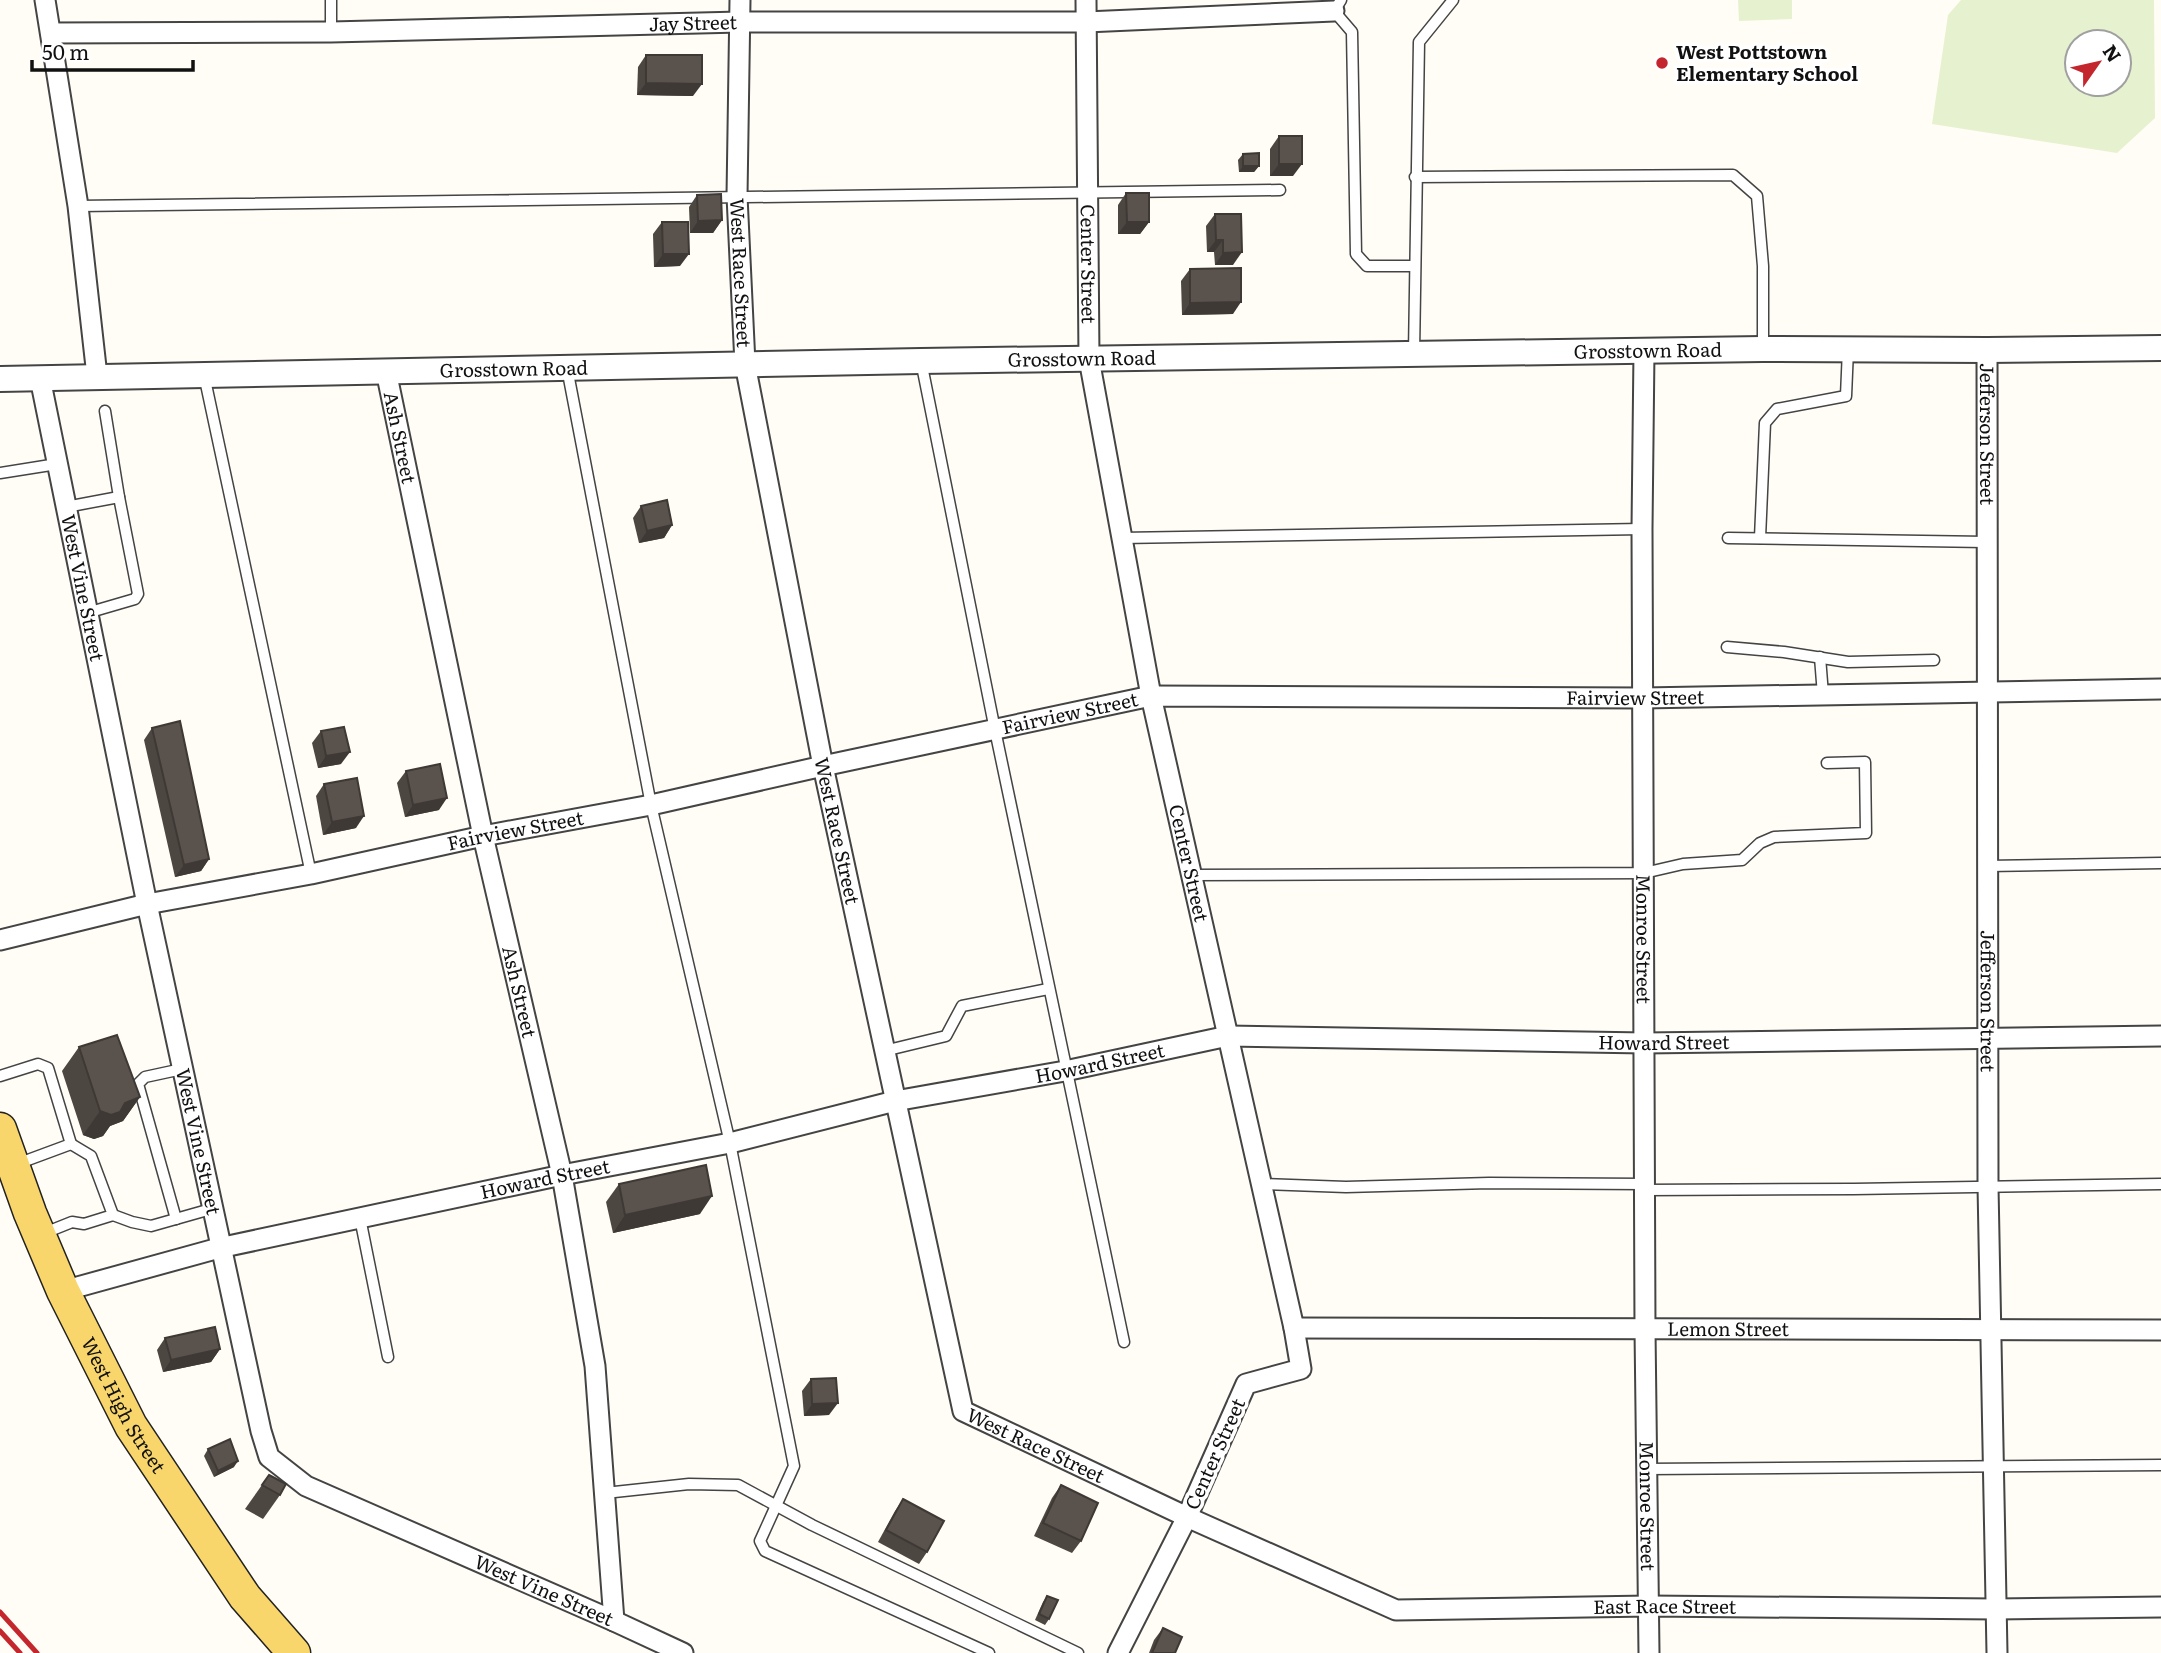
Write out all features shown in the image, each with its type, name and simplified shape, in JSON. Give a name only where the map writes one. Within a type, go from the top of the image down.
[{"type":"main road","name":"West High Street","points":[[0,1129],[39,1236],[63,1291],[131,1426],[245,1597],[295,1653]]},
{"type":"street","points":[[45,0],[78,206],[97,376]]},
{"type":"street","name":"West Race Street","points":[[740,0],[737,196],[745,364],[823,766],[963,1411],[1187,1517]]},
{"type":"street","name":"Center Street","points":[[1086,0],[1089,359],[1152,696],[1301,1369],[1246,1384],[1187,1517],[1118,1653]]},
{"type":"street","name":"Jay Street","points":[[51,33],[331,32],[740,22],[1086,22],[1337,6]]},
{"type":"street","name":"Grosstown Road","points":[[0,379],[921,361],[1762,349],[2161,348]]},
{"type":"street","name":"Jefferson Street","points":[[1987,350],[1987,1186],[1997,1653]]},
{"type":"street","name":"Monroe Street","points":[[1644,351],[1642,529],[1645,1330],[1649,1653]]},
{"type":"street","name":"Ash Street","points":[[386,371],[483,836],[562,1175],[595,1366],[614,1621]]},
{"type":"street","name":"West Vine Street","points":[[40,378],[219,1248],[269,1457],[306,1486],[683,1653]]},
{"type":"street","name":"Fairview Street","points":[[0,940],[147,904],[310,874],[483,836],[651,806],[823,766],[1152,696],[1643,698],[2161,690]]},
{"type":"street","name":"Howard Street","points":[[63,1291],[219,1248],[562,1175],[730,1143],[895,1101],[1065,1071],[1228,1036],[1645,1044],[2161,1036]]},
{"type":"street","name":"Lemon Street","points":[[1294,1328],[2161,1330]]},
{"type":"street","name":"East Race Street","points":[[1187,1517],[1396,1610],[1650,1605],[1996,1609],[2161,1607]]},
{"type":"lane","points":[[331,0],[331,32]]},
{"type":"lane","points":[[1414,354],[1419,42],[1452,0]]},
{"type":"lane","points":[[1337,6],[1352,32],[1356,254],[1367,266],[1414,266]]},
{"type":"lane","points":[[1415,177],[1733,175],[1758,196],[1763,266],[1762,349]]},
{"type":"lane","points":[[78,206],[1280,190]]},
{"type":"lane","points":[[1760,538],[1765,423],[1777,409],[1846,396],[1848,349]]},
{"type":"lane","points":[[921,361],[1048,989],[1124,1342]]},
{"type":"lane","points":[[567,367],[651,806],[730,1143],[794,1466],[760,1541],[765,1551],[989,1653]]},
{"type":"lane","points":[[204,374],[310,874]]},
{"type":"lane","points":[[87,613],[135,599],[138,594],[105,411]]},
{"type":"lane","points":[[0,473],[57,464]]},
{"type":"lane","points":[[66,507],[119,497]]},
{"type":"lane","points":[[1121,538],[1642,529]]},
{"type":"lane","points":[[1728,538],[1986,542]]},
{"type":"lane","points":[[1727,647],[1848,662],[1934,660]]},
{"type":"lane","points":[[1821,657],[1824,696]]},
{"type":"lane","points":[[1192,875],[1644,873],[1683,863],[1742,860],[1760,843],[1774,837],[1866,833],[1865,762],[1827,763]]},
{"type":"lane","points":[[1986,866],[2161,863]]},
{"type":"lane","points":[[884,1051],[946,1036],[962,1006],[1048,989]]},
{"type":"lane","points":[[0,1076],[38,1064],[48,1068],[71,1144],[92,1156],[113,1214]]},
{"type":"lane","points":[[176,1219],[138,1084],[145,1077],[182,1069]]},
{"type":"lane","points":[[13,1166],[71,1144]]},
{"type":"lane","points":[[1261,1184],[1346,1187],[1489,1183],[1854,1189],[2161,1184]]},
{"type":"lane","points":[[39,1236],[72,1222],[84,1224],[113,1214],[151,1226],[211,1209]]},
{"type":"lane","points":[[360,1218],[388,1357]]},
{"type":"lane","points":[[1647,1469],[2161,1465]]},
{"type":"lane","points":[[605,1493],[689,1484],[738,1485],[1078,1653]]},
{"type":"green space","points":[[1738,0],[1792,0],[1792,19],[1739,21]]},
{"type":"green space","points":[[1961,0],[2154,0],[2155,118],[2117,153],[1932,124],[1948,15]]},
{"type":"building","points":[[646,55],[702,55],[702,84],[646,83]]},
{"type":"building","points":[[1279,136],[1302,136],[1302,164],[1279,164]]},
{"type":"building","points":[[1259,153],[1259,166],[1243,166],[1243,154]]},
{"type":"building","points":[[1126,193],[1149,193],[1149,222],[1127,222]]},
{"type":"building","points":[[721,194],[722,220],[698,221],[697,195]]},
{"type":"building","points":[[1215,214],[1241,214],[1242,252],[1223,253],[1223,240],[1216,240]]},
{"type":"building","points":[[662,222],[688,222],[689,254],[663,254]]},
{"type":"building","points":[[1241,268],[1241,302],[1190,303],[1190,269]]},
{"type":"building","points":[[667,500],[672,525],[647,531],[641,506]]},
{"type":"building","points":[[180,721],[209,859],[184,865],[152,728]]},
{"type":"building","points":[[344,727],[350,752],[326,756],[321,731]]},
{"type":"building","points":[[440,764],[447,798],[413,805],[406,771]]},
{"type":"building","points":[[357,778],[364,816],[332,822],[324,784]]},
{"type":"building","points":[[117,1035],[140,1097],[125,1103],[120,1112],[111,1115],[100,1111],[79,1047]]},
{"type":"building","points":[[706,1165],[712,1196],[625,1215],[619,1184]]},
{"type":"building","points":[[215,1327],[220,1349],[171,1360],[165,1338]]},
{"type":"building","points":[[836,1378],[838,1403],[812,1404],[811,1379]]},
{"type":"building","points":[[230,1439],[238,1461],[218,1471],[208,1449]]},
{"type":"building","points":[[269,1475],[286,1484],[280,1495],[262,1485]]},
{"type":"building","points":[[1061,1485],[1098,1503],[1081,1541],[1043,1523]]},
{"type":"building","points":[[903,1499],[944,1521],[927,1552],[886,1530]]},
{"type":"building","points":[[1047,1596],[1058,1600],[1049,1619],[1039,1614]]},
{"type":"building","points":[[1163,1628],[1182,1637],[1175,1653],[1152,1653]]},
{"type":"railway","points":[[0,1612],[37,1653]]},
{"type":"railway","points":[[0,1631],[20,1653]]},
{"type":"place","name":"West Pottstown Elementary School","points":[[1662,63]]}]
